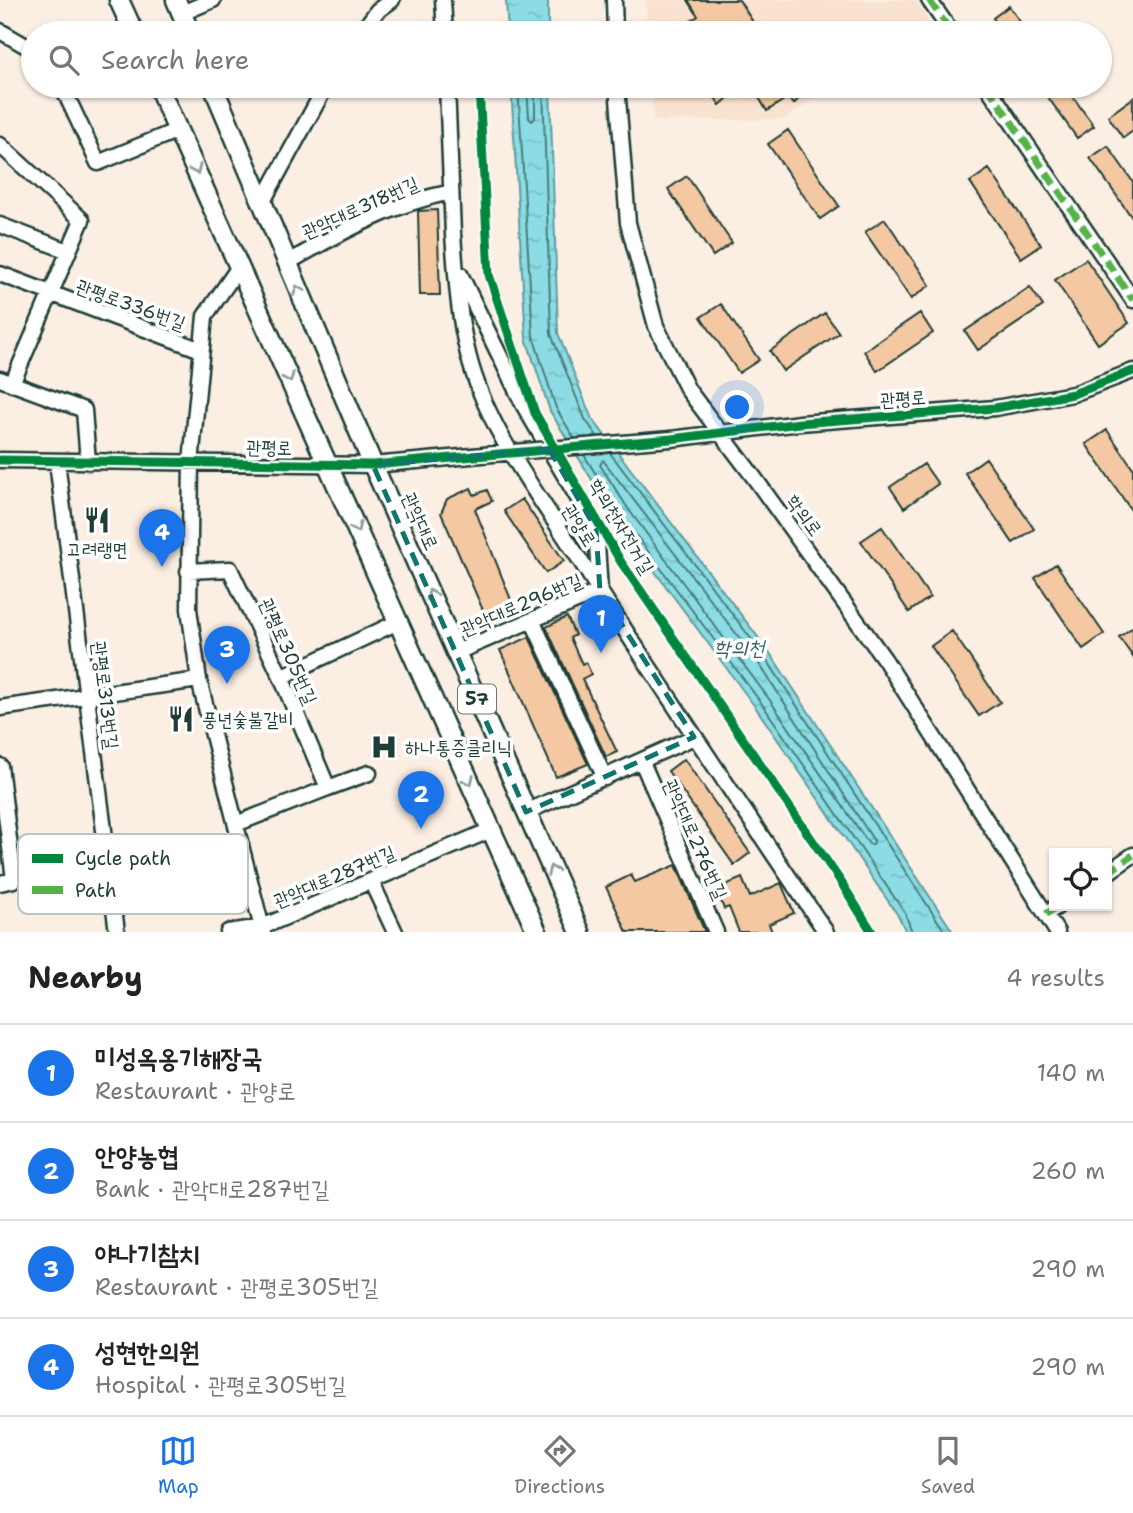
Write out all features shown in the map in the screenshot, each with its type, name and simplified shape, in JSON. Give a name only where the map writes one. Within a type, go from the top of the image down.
[{"type":"main road","points":[[119,0],[129,21]]},
{"type":"main road","name":"57","points":[[163,98],[537,932]]},
{"type":"main road","name":"관악대로","points":[[217,98],[373,465],[580,932]]},
{"type":"street","points":[[179,7],[213,0]]},
{"type":"street","points":[[369,21],[377,11],[392,0]]},
{"type":"street","points":[[443,0],[444,21]]},
{"type":"street","points":[[614,0],[615,21]]},
{"type":"street","points":[[929,0],[944,21]]},
{"type":"street","points":[[0,31],[21,43]]},
{"type":"street","points":[[68,98],[98,163],[178,130]]},
{"type":"street","points":[[262,203],[319,98]]},
{"type":"street","name":"관양로","points":[[447,98],[460,315],[468,355],[482,398],[511,452],[600,591],[826,932]]},
{"type":"street","name":"학의로","points":[[618,98],[628,223],[656,326],[688,390],[885,660],[1049,906]]},
{"type":"street","points":[[995,98],[1133,300]]},
{"type":"street","name":"관평로336번길","points":[[0,145],[82,220],[48,294]]},
{"type":"street","name":"관악대로318번길","points":[[287,263],[337,235],[418,199],[451,192]]},
{"type":"street","name":"관평로336번길","points":[[0,225],[68,251]]},
{"type":"street","points":[[455,263],[524,406],[596,529],[600,591]]},
{"type":"street","points":[[239,267],[205,316],[191,463],[188,571],[189,608],[199,680],[239,834]]},
{"type":"street","name":"관평로336번길","points":[[0,274],[201,350]]},
{"type":"street","points":[[48,294],[6,382],[84,410],[88,462]]},
{"type":"street","name":"관평로","points":[[0,460],[373,465],[671,439],[800,423],[995,408],[1073,394],[1133,371]]},
{"type":"street","name":"관평로313번길","points":[[57,462],[104,834]]},
{"type":"street","name":"관평로305번길","points":[[188,571],[230,569],[281,677],[328,788]]},
{"type":"street","name":"관악대로296번길","points":[[457,652],[600,591]]},
{"type":"street","points":[[532,620],[605,778]]},
{"type":"street","points":[[281,677],[398,622]]},
{"type":"street","points":[[0,708],[199,680]]},
{"type":"street","points":[[526,812],[695,737]]},
{"type":"street","name":"관악대로276번길","points":[[642,762],[716,932]]},
{"type":"street","points":[[0,766],[14,880],[0,883]]},
{"type":"street","points":[[236,824],[369,774]]},
{"type":"street","name":"관악대로287번길","points":[[228,932],[263,930],[491,830]]},
{"type":"street","points":[[1112,870],[1133,855]]},
{"type":"street","points":[[248,871],[263,930]]},
{"type":"street","points":[[372,881],[395,932]]},
{"type":"street","name":"학의로","points":[[1052,911],[1057,932]]},
{"type":"street","name":"관평로313번길","points":[[115,914],[117,932]]},
{"type":"highlighted area","points":[[549,449],[596,529],[600,591],[694,737],[526,812],[373,465]]},
{"type":"shaded area","points":[[645,0],[915,0],[929,21],[647,21]]},
{"type":"shaded area","points":[[652,98],[815,98],[785,119],[653,121]]},
{"type":"water","points":[[506,0],[548,0],[548,21],[507,21]]},
{"type":"water","name":"학의천","points":[[512,98],[550,98],[558,333],[591,417],[770,653],[953,932],[906,932],[899,917],[756,708],[616,519],[550,411],[526,338]]},
{"type":"building","points":[[688,0],[739,0],[752,21],[691,21],[698,16]]},
{"type":"building","points":[[1009,6],[1020,21],[995,21],[993,18]]},
{"type":"building","points":[[715,98],[728,98],[720,105]]},
{"type":"building","points":[[759,98],[787,98],[767,111]]},
{"type":"building","points":[[787,98],[799,98],[794,104]]},
{"type":"building","points":[[1049,98],[1074,98],[1094,126],[1077,138]]},
{"type":"building","points":[[1133,98],[1133,131],[1123,138],[1108,116]]},
{"type":"building","points":[[788,130],[839,206],[820,219],[768,144]]},
{"type":"building","points":[[1108,146],[1133,182],[1133,219],[1090,158]]},
{"type":"building","points":[[989,169],[1041,245],[1021,258],[970,182]]},
{"type":"building","points":[[687,176],[732,243],[713,256],[668,189]]},
{"type":"building","points":[[437,210],[440,295],[420,295],[418,211]]},
{"type":"building","points":[[885,219],[930,285],[911,299],[865,232]]},
{"type":"building","points":[[1086,259],[1129,323],[1098,344],[1055,280]]},
{"type":"building","points":[[1030,287],[1043,306],[978,350],[965,331]]},
{"type":"building","points":[[721,304],[759,360],[739,373],[701,317]]},
{"type":"building","points":[[825,313],[839,333],[783,371],[770,351]]},
{"type":"building","points":[[920,313],[933,333],[877,371],[864,351]]},
{"type":"building","points":[[1107,430],[1133,468],[1133,513],[1086,444]]},
{"type":"building","points":[[986,458],[1034,529],[1013,543],[965,473]]},
{"type":"building","points":[[924,464],[938,484],[904,508],[890,487]]},
{"type":"building","points":[[471,488],[474,495],[487,490],[492,501],[475,509],[515,610],[488,622],[441,513],[447,499]]},
{"type":"building","points":[[522,499],[564,561],[546,573],[504,511]]},
{"type":"building","points":[[882,527],[930,597],[909,612],[861,541]]},
{"type":"building","points":[[1056,564],[1104,634],[1083,649],[1035,578]]},
{"type":"building","points":[[567,617],[575,635],[570,638],[582,664],[586,662],[591,674],[582,679],[617,752],[606,757],[546,627]]},
{"type":"building","points":[[1133,627],[1133,657],[1119,637]]},
{"type":"building","points":[[952,631],[1000,702],[979,716],[931,646]]},
{"type":"building","points":[[529,637],[588,764],[556,777],[500,650]]},
{"type":"building","points":[[684,759],[750,853],[734,865],[668,771]]},
{"type":"building","points":[[676,865],[705,932],[627,932],[606,887],[631,875],[635,882]]},
{"type":"building","points":[[742,878],[750,897],[781,883],[794,913],[769,924],[772,932],[739,932],[729,907],[724,909],[716,889]]},
{"type":"marked path","points":[[929,0],[944,21]]},
{"type":"marked path","points":[[995,98],[1133,300]]},
{"type":"marked path","points":[[1112,870],[1133,855]]},
{"type":"marked path","points":[[1046,914],[1050,911]]},
{"type":"cycle path","name":"학의천자전거길","points":[[480,98],[489,275],[535,413],[621,562],[839,879],[872,932]]},
{"type":"cycle path","points":[[0,460],[373,465],[671,439],[800,423],[995,408],[1073,394],[1133,371]]},
{"type":"place","name":"고려랭면","points":[[97,520]]},
{"type":"place","name":"성현한의원","points":[[162,567]]},
{"type":"place","name":"미성옥옹기해장국","points":[[601,653]]},
{"type":"place","name":"야나기참치","points":[[227,684]]},
{"type":"place","name":"풍년숯불갈비","points":[[181,719]]},
{"type":"place","name":"하나통증클리닉","points":[[384,747]]},
{"type":"place","name":"안양농협","points":[[421,829]]}]
